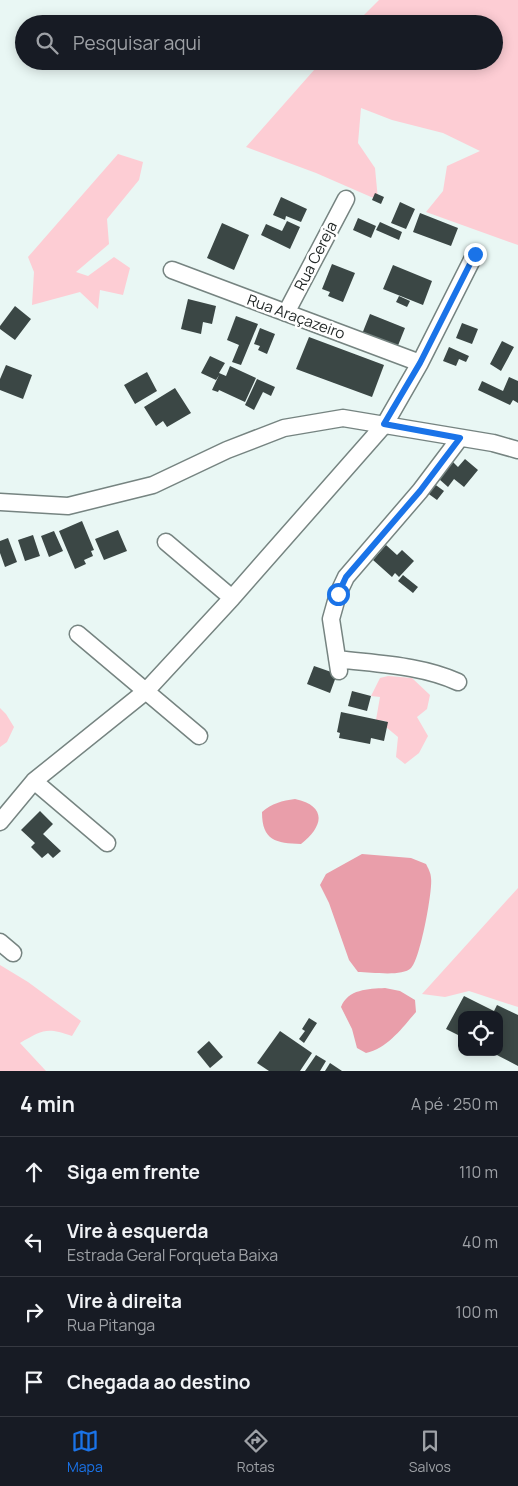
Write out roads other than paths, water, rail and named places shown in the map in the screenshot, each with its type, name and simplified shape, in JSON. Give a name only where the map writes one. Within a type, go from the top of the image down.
[{"type":"street","name":"Rua Cereja","points":[[286,313],[346,199]]},
{"type":"street","points":[[0,822],[34,781],[146,691],[232,598],[384,424],[420,363],[475,254]]},
{"type":"street","name":"Rua Araçazeiro","points":[[172,270],[420,363]]},
{"type":"street","points":[[0,502],[68,506],[153,485],[227,450],[284,428],[343,418],[493,443],[518,450]]},
{"type":"street","points":[[458,682],[447,677],[411,668],[338,665],[331,619],[338,594],[346,577],[420,491],[460,438]]},
{"type":"street","points":[[166,542],[232,598]]},
{"type":"street","points":[[78,634],[199,736]]},
{"type":"street","points":[[34,781],[107,843]]},
{"type":"street","points":[[0,942],[13,953]]}]
